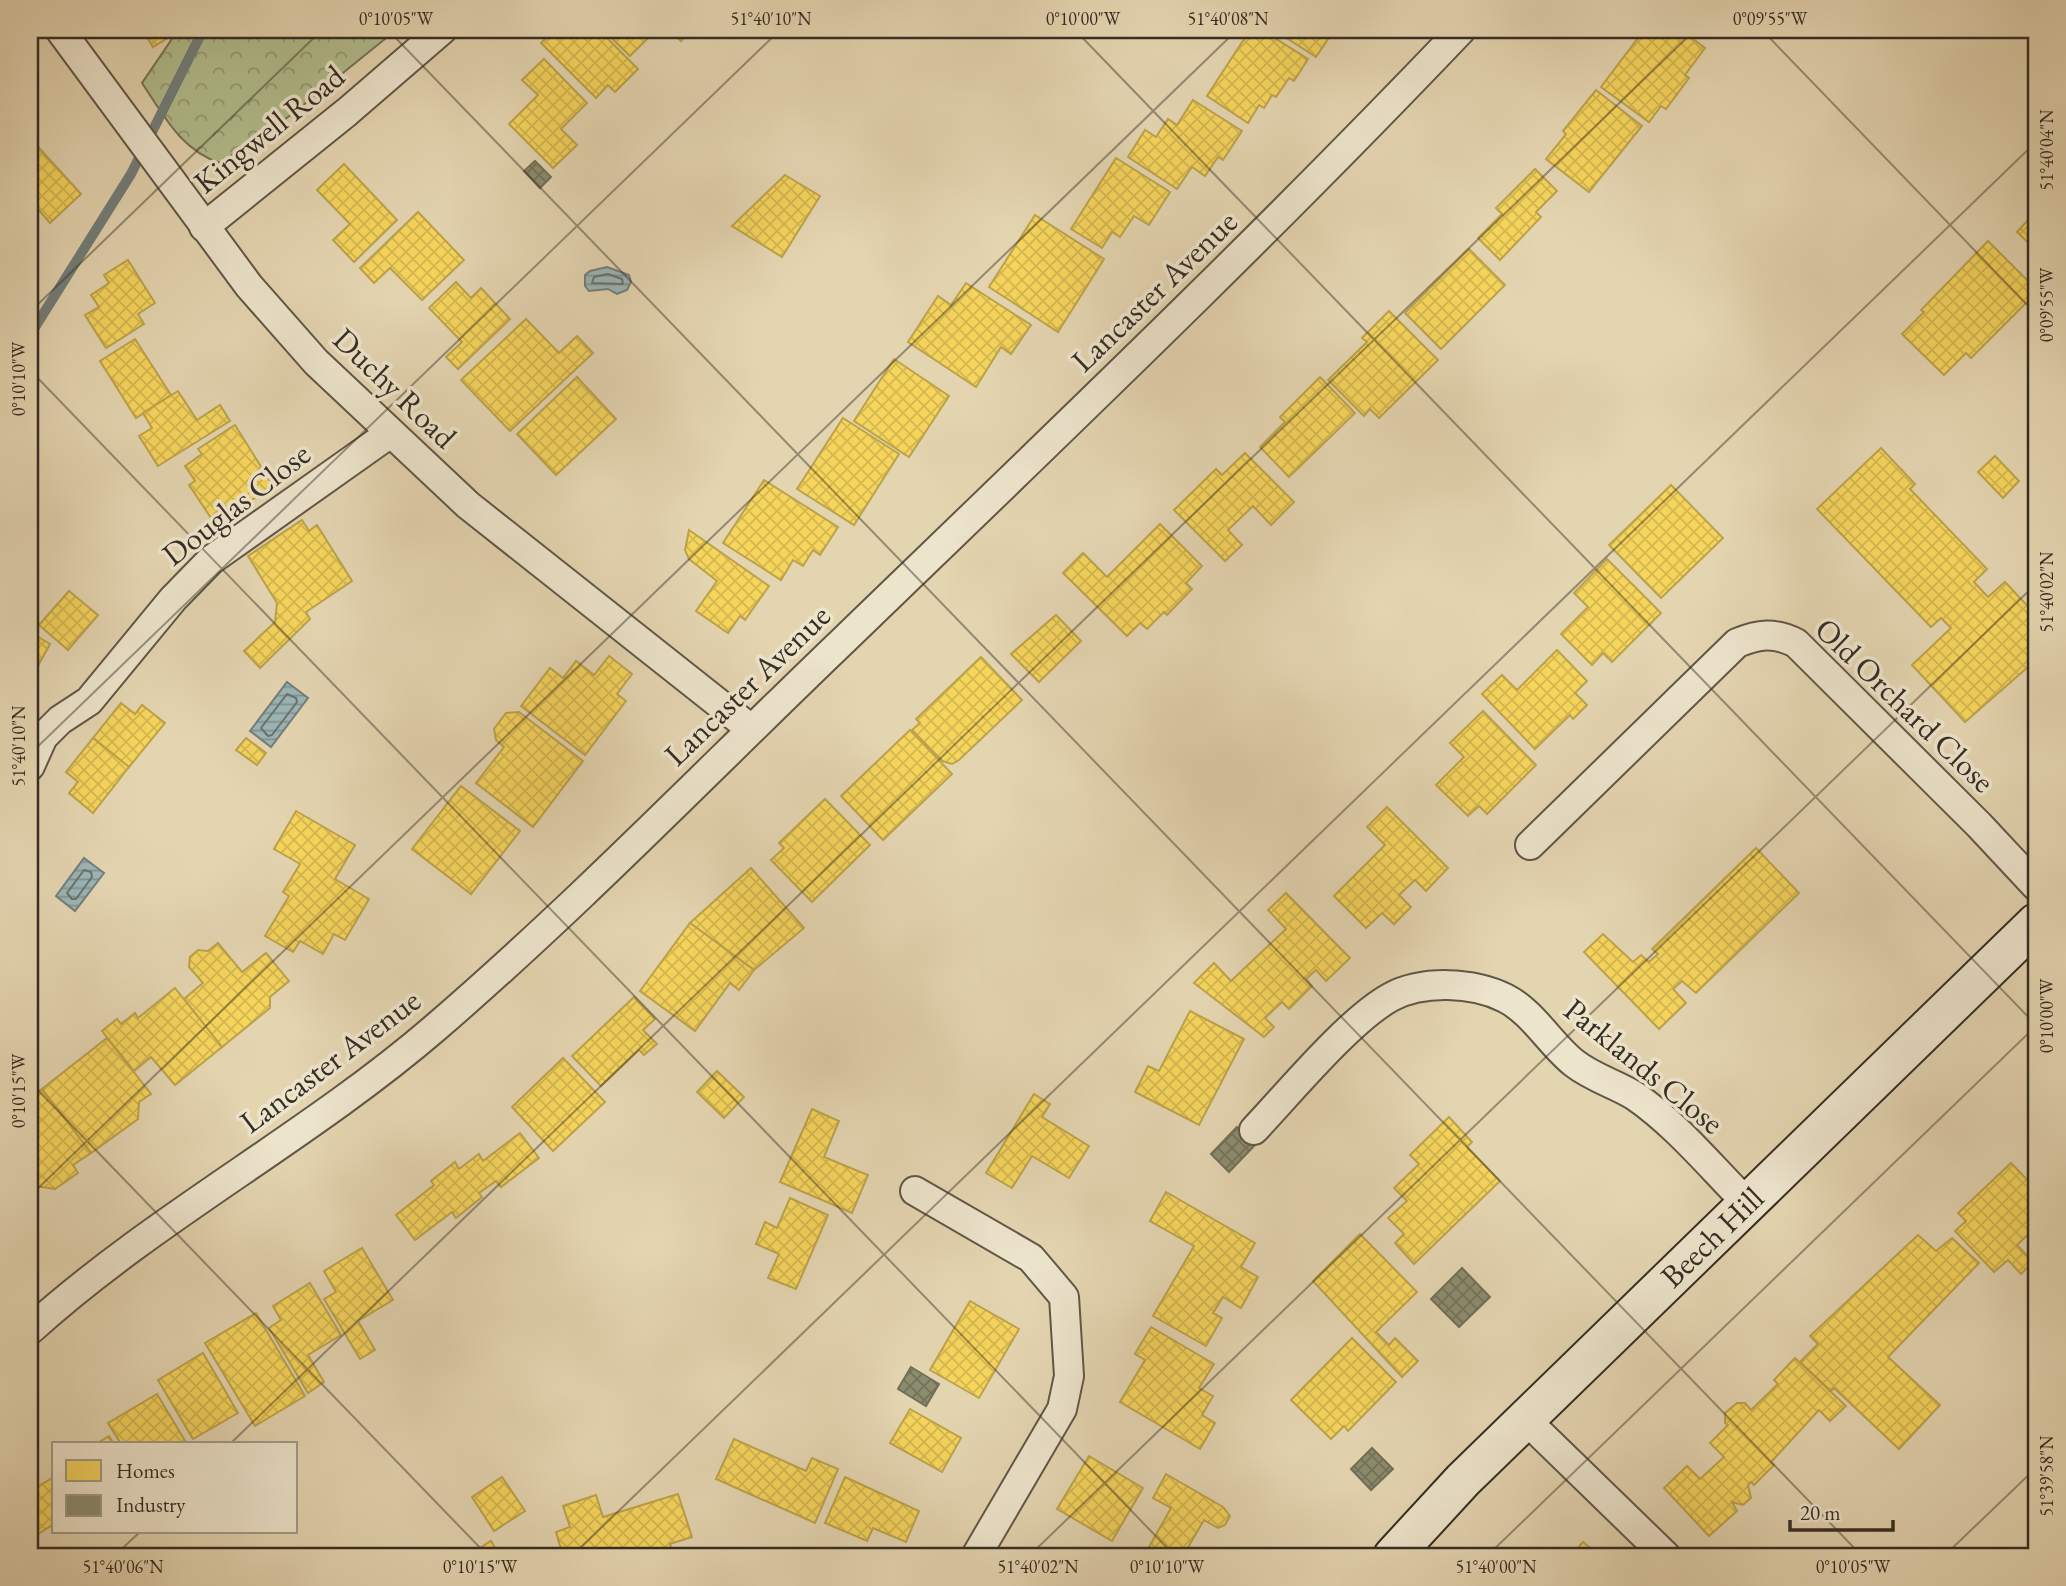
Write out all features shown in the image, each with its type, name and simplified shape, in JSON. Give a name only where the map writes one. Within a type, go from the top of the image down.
[{"type":"street","name":"Duchy Road","points":[[60,30],[249,286],[316,362],[389,434],[493,526],[751,729]]},
{"type":"street","name":"Kingwell Road","points":[[204,227],[347,112],[442,30]]},
{"type":"street","name":"Lancaster Avenue","points":[[30,1330],[65,1299],[145,1238],[360,1088],[506,966],[1181,315],[1461,30]]},
{"type":"street","name":"Douglas Close","points":[[30,766],[43,737],[60,720],[89,701],[173,599],[211,560],[389,434]]},
{"type":"street","name":"Old Orchard Close","points":[[1530,845],[1737,643],[1756,636],[1778,634],[1796,643],[1979,825],[2036,886]]},
{"type":"street","name":"Beech Hill","points":[[1393,1556],[1463,1480],[2036,923]]},
{"type":"street","name":"Parklands Close","points":[[1254,1130],[1356,1024],[1392,997],[1438,985],[1480,989],[1506,998],[1573,1062],[1635,1097],[1680,1135],[1747,1202]]},
{"type":"street","points":[[915,1191],[1031,1258],[1065,1297],[1069,1376],[1062,1409],[976,1556]]},
{"type":"street","points":[[1525,1419],[1666,1556]]},
{"type":"green space","points":[[178,30],[396,30],[291,115],[220,163],[194,150],[184,141],[142,83]]},
{"type":"water","points":[[607,267],[629,275],[631,282],[627,290],[617,294],[608,289],[589,291],[585,286],[585,275]]},
{"type":"water","points":[[287,682],[308,698],[271,747],[250,731]]},
{"type":"water","points":[[84,858],[104,873],[75,911],[56,896]]},
{"type":"building: Homes","points":[[143,30],[175,30],[171,36],[153,47]]},
{"type":"building: Homes","points":[[554,30],[578,30],[583,34],[587,30],[599,30],[638,69],[615,92],[608,85],[596,98],[541,43]]},
{"type":"building: Homes","points":[[603,30],[656,30],[630,56]]},
{"type":"building: Homes","points":[[669,30],[691,30],[681,41]]},
{"type":"building: Homes","points":[[1250,30],[1262,30],[1308,59],[1294,81],[1289,78],[1276,97],[1272,95],[1264,108],[1259,105],[1248,123],[1207,96]]},
{"type":"building: Homes","points":[[1274,30],[1334,30],[1316,57]]},
{"type":"building: Homes","points":[[1644,30],[1681,30],[1705,48],[1685,75],[1689,78],[1666,109],[1661,106],[1649,122],[1601,87]]},
{"type":"building: Homes","points":[[544,59],[587,103],[561,129],[577,145],[553,168],[509,124],[538,95],[522,80]]},
{"type":"building: Homes","points":[[1596,90],[1642,126],[1589,192],[1546,159],[1566,134],[1563,131]]},
{"type":"building: Homes","points":[[1193,100],[1242,131],[1223,160],[1218,157],[1205,176],[1192,167],[1177,189],[1128,157],[1145,130],[1156,137],[1168,119],[1177,125]]},
{"type":"building: Homes","points":[[30,138],[81,194],[50,223],[30,200]]},
{"type":"building: Homes","points":[[1116,158],[1170,192],[1149,225],[1134,216],[1120,237],[1112,232],[1102,248],[1071,229]]},
{"type":"building: Homes","points":[[344,164],[397,220],[354,262],[333,240],[350,224],[317,190]]},
{"type":"building: Homes","points":[[1535,169],[1557,191],[1536,212],[1541,217],[1500,260],[1478,238],[1502,214],[1496,208]]},
{"type":"building: Homes","points":[[785,175],[820,196],[782,257],[732,226]]},
{"type":"building: Homes","points":[[2036,211],[2036,250],[2017,232]]},
{"type":"building: Homes","points":[[418,212],[464,260],[422,300],[390,268],[374,283],[360,268]]},
{"type":"building: Homes","points":[[1035,215],[1104,259],[1058,332],[989,287]]},
{"type":"building: Homes","points":[[1988,241],[2036,289],[2036,293],[1971,358],[1966,353],[1944,375],[1902,334],[1924,312],[1921,310]]},
{"type":"building: Homes","points":[[1469,249],[1505,285],[1441,349],[1405,313]]},
{"type":"building: Homes","points":[[128,260],[155,303],[138,314],[144,324],[106,348],[85,315],[99,307],[91,295],[109,283],[104,275]]},
{"type":"building: Homes","points":[[456,282],[471,298],[481,288],[510,319],[458,369],[446,357],[462,342],[429,308]]},
{"type":"building: Homes","points":[[966,283],[1031,325],[1011,354],[1001,347],[976,387],[908,342],[938,296],[951,305]]},
{"type":"building: Homes","points":[[1389,311],[1438,360],[1379,418],[1370,409],[1364,416],[1328,380],[1367,342],[1362,338]]},
{"type":"building: Homes","points":[[526,319],[559,353],[577,336],[593,353],[510,431],[461,380]]},
{"type":"building: Homes","points":[[135,339],[171,395],[136,418],[100,361]]},
{"type":"building: Homes","points":[[894,359],[949,396],[909,457],[854,421]]},
{"type":"building: Homes","points":[[577,377],[616,419],[556,475],[517,434]]},
{"type":"building: Homes","points":[[1320,377],[1355,413],[1289,477],[1260,447],[1285,422],[1280,417]]},
{"type":"building: Homes","points":[[178,391],[197,420],[220,405],[230,421],[158,466],[139,436],[152,428],[143,413]]},
{"type":"building: Homes","points":[[843,418],[899,454],[854,525],[797,489]]},
{"type":"building: Homes","points":[[235,425],[273,486],[215,524],[189,485],[195,481],[185,466],[202,454],[198,449]]},
{"type":"building: Homes","points":[[1881,448],[1915,484],[1910,489],[1987,569],[1974,582],[1988,597],[2005,582],[2036,615],[2036,660],[1965,722],[1912,665],[1951,628],[1941,618],[1931,627],[1817,509]]},
{"type":"building: Homes","points":[[1245,453],[1294,502],[1271,525],[1253,506],[1228,530],[1242,545],[1225,561],[1174,510],[1216,469],[1222,475]]},
{"type":"building: Homes","points":[[1995,456],[2019,481],[2003,498],[1978,472]]},
{"type":"building: Homes","points":[[764,480],[838,527],[820,555],[813,550],[803,566],[793,560],[781,580],[723,543]]},
{"type":"building: Homes","points":[[1671,485],[1723,538],[1661,598],[1609,545]]},
{"type":"building: Homes","points":[[302,520],[309,531],[317,525],[352,581],[306,612],[310,619],[260,668],[244,651],[275,622],[277,603],[248,556]]},
{"type":"building: Homes","points":[[1160,524],[1202,566],[1186,583],[1192,589],[1167,615],[1164,612],[1147,629],[1140,623],[1127,636],[1063,573],[1083,553],[1107,577]]},
{"type":"building: Homes","points":[[689,530],[769,586],[745,620],[740,616],[728,633],[696,611],[717,581],[689,559],[685,550]]},
{"type":"building: Homes","points":[[1607,559],[1661,613],[1612,662],[1603,653],[1592,665],[1561,634],[1588,607],[1574,593]]},
{"type":"building: Homes","points":[[69,591],[98,615],[68,650],[39,625]]},
{"type":"building: Homes","points":[[1056,615],[1081,641],[1039,682],[1011,654]]},
{"type":"building: Homes","points":[[30,632],[50,644],[34,673],[30,671]]},
{"type":"building: Homes","points":[[1557,650],[1587,681],[1575,693],[1587,705],[1573,719],[1570,715],[1535,749],[1482,694],[1502,675],[1517,690]]},
{"type":"building: Homes","points":[[609,656],[632,674],[617,694],[626,701],[585,755],[521,706],[550,668],[563,678],[576,661],[594,675]]},
{"type":"building: Homes","points":[[981,657],[1022,700],[959,760],[952,764],[942,761],[912,730],[920,723],[916,719]]},
{"type":"building: Homes","points":[[121,703],[135,714],[142,705],[165,723],[129,767],[93,738]]},
{"type":"building: Homes","points":[[1483,711],[1536,765],[1487,814],[1479,806],[1468,816],[1436,785],[1464,757],[1450,743]]},
{"type":"building: Homes","points":[[519,712],[583,761],[533,827],[476,783],[504,747],[496,740],[494,729],[506,713]]},
{"type":"building: Homes","points":[[910,730],[952,774],[883,840],[841,796]]},
{"type":"building: Homes","points":[[93,738],[129,767],[93,813],[69,793],[78,782],[66,772]]},
{"type":"building: Homes","points":[[246,738],[266,753],[257,765],[236,750]]},
{"type":"building: Homes","points":[[461,786],[520,831],[471,894],[412,849]]},
{"type":"building: Homes","points":[[825,799],[870,845],[812,902],[771,860],[784,848],[779,843]]},
{"type":"building: Homes","points":[[1387,807],[1448,868],[1426,891],[1415,880],[1399,895],[1411,907],[1394,924],[1382,913],[1366,928],[1334,896],[1385,845],[1367,827]]},
{"type":"building: Homes","points":[[296,811],[355,845],[335,879],[369,899],[345,940],[334,934],[323,954],[300,941],[293,952],[265,936],[289,896],[283,892],[300,864],[274,849]]},
{"type":"building: Homes","points":[[1756,848],[1799,893],[1696,993],[1682,981],[1673,989],[1686,1003],[1659,1029],[1584,952],[1603,934],[1633,962],[1641,955],[1649,962],[1658,954],[1652,949]]},
{"type":"building: Homes","points":[[751,868],[804,928],[754,970],[690,923]]},
{"type":"building: Homes","points":[[1286,893],[1350,958],[1326,981],[1316,970],[1306,979],[1312,986],[1289,1009],[1282,1002],[1265,1018],[1274,1027],[1264,1037],[1194,983],[1214,963],[1231,981],[1286,929],[1268,910]]},
{"type":"building: Homes","points":[[690,923],[754,970],[739,990],[730,983],[695,1031],[640,991]]},
{"type":"building: Homes","points":[[218,943],[242,972],[266,953],[289,981],[270,997],[270,1008],[222,1047],[184,999],[203,983],[189,967],[190,957],[198,950],[208,951]]},
{"type":"building: Homes","points":[[175,988],[222,1047],[175,1085],[151,1057],[134,1071],[102,1031],[117,1019],[121,1024],[135,1013],[138,1018]]},
{"type":"building: Homes","points":[[634,997],[655,1019],[643,1030],[657,1044],[644,1055],[639,1050],[601,1086],[572,1056]]},
{"type":"building: Homes","points":[[1190,1011],[1244,1039],[1199,1125],[1135,1092],[1148,1066],[1159,1071]]},
{"type":"building: Homes","points":[[107,1038],[151,1094],[139,1102],[138,1119],[91,1153],[42,1089]]},
{"type":"building: Homes","points":[[563,1058],[605,1102],[553,1151],[512,1107]]},
{"type":"building: Homes","points":[[717,1071],[744,1097],[724,1118],[697,1092]]},
{"type":"building: Homes","points":[[42,1089],[91,1153],[73,1165],[78,1173],[55,1189],[35,1186],[30,1174],[30,1099]]},
{"type":"building: Homes","points":[[1034,1094],[1050,1104],[1042,1117],[1089,1146],[1069,1178],[1032,1156],[1012,1188],[986,1173]]},
{"type":"building: Homes","points":[[812,1109],[839,1121],[824,1157],[868,1175],[852,1213],[780,1182]]},
{"type":"building: Homes","points":[[1449,1117],[1472,1142],[1467,1147],[1500,1181],[1414,1264],[1395,1243],[1404,1234],[1388,1218],[1407,1201],[1394,1188],[1419,1164],[1410,1155]]},
{"type":"building: Homes","points":[[520,1133],[539,1158],[501,1187],[496,1181],[479,1193],[482,1197],[456,1218],[452,1212],[415,1240],[396,1215],[434,1185],[431,1181],[455,1162],[459,1169],[479,1154],[483,1161]]},
{"type":"building: Homes","points":[[2011,1163],[2036,1189],[2036,1227],[2017,1245],[2033,1262],[2021,1274],[2008,1260],[1994,1272],[1955,1231],[1966,1221],[1958,1213]]},
{"type":"building: Homes","points":[[1166,1192],[1255,1243],[1241,1267],[1258,1277],[1241,1308],[1223,1297],[1213,1313],[1222,1318],[1206,1346],[1153,1316],[1194,1246],[1150,1221]]},
{"type":"building: Homes","points":[[790,1198],[828,1215],[796,1289],[768,1278],[779,1254],[756,1244],[765,1222],[777,1228]]},
{"type":"building: Homes","points":[[1360,1234],[1417,1292],[1376,1332],[1389,1345],[1395,1338],[1418,1361],[1402,1377],[1313,1281]]},
{"type":"building: Homes","points":[[1918,1235],[1936,1251],[1952,1238],[1979,1263],[1888,1357],[1940,1405],[1899,1449],[1834,1388],[1831,1391],[1800,1362],[1818,1344],[1810,1336]]},
{"type":"building: Homes","points":[[362,1248],[393,1300],[358,1321],[375,1350],[360,1359],[324,1299],[336,1292],[324,1271]]},
{"type":"building: Homes","points":[[310,1283],[341,1335],[308,1355],[324,1382],[308,1393],[269,1328],[281,1320],[273,1306]]},
{"type":"building: Homes","points":[[970,1301],[1019,1329],[979,1398],[930,1370]]},
{"type":"building: Homes","points":[[256,1313],[305,1396],[255,1426],[205,1343]]},
{"type":"building: Homes","points":[[1151,1327],[1214,1364],[1199,1388],[1213,1396],[1202,1415],[1215,1423],[1200,1449],[1120,1402],[1145,1360],[1135,1354]]},
{"type":"building: Homes","points":[[1352,1338],[1396,1382],[1348,1431],[1344,1426],[1331,1439],[1291,1400]]},
{"type":"building: Homes","points":[[203,1353],[238,1413],[193,1439],[158,1380]]},
{"type":"building: Homes","points":[[1795,1358],[1846,1406],[1830,1421],[1819,1410],[1771,1462],[1774,1465],[1754,1485],[1751,1482],[1748,1485],[1751,1498],[1743,1505],[1732,1502],[1737,1511],[1709,1536],[1664,1488],[1687,1466],[1700,1479],[1724,1457],[1710,1443],[1728,1425],[1725,1423],[1725,1413],[1737,1403],[1745,1403],[1751,1410],[1778,1384],[1774,1380]]},
{"type":"building: Homes","points":[[157,1394],[186,1442],[120,1442],[108,1423]]},
{"type":"building: Homes","points":[[910,1409],[961,1438],[942,1472],[890,1443]]},
{"type":"building: Homes","points":[[109,1436],[113,1442],[99,1442]]},
{"type":"building: Homes","points":[[734,1439],[806,1471],[812,1458],[838,1469],[815,1523],[716,1479]]},
{"type":"building: Homes","points":[[1089,1456],[1143,1488],[1112,1541],[1057,1509]]},
{"type":"building: Homes","points":[[1166,1474],[1223,1507],[1230,1516],[1225,1525],[1218,1528],[1204,1520],[1183,1556],[1144,1556],[1171,1508],[1153,1498]]},
{"type":"building: Homes","points":[[502,1477],[525,1511],[494,1531],[472,1497]]},
{"type":"building: Homes","points":[[845,1477],[919,1511],[906,1542],[873,1528],[867,1541],[825,1523]]},
{"type":"building: Homes","points":[[52,1478],[52,1525],[30,1539],[30,1491]]},
{"type":"building: Homes","points":[[678,1494],[692,1537],[670,1544],[671,1548],[653,1556],[563,1556],[556,1532],[570,1527],[563,1506],[596,1495],[603,1517]]},
{"type":"building: Homes","points":[[491,1541],[500,1556],[467,1556]]},
{"type":"building: Homes","points":[[1583,1542],[1600,1556],[1571,1556]]},
{"type":"building: Industry","points":[[535,161],[551,177],[540,188],[524,171]]},
{"type":"building: Industry","points":[[1237,1127],[1255,1145],[1229,1172],[1211,1154]]},
{"type":"building: Industry","points":[[1462,1268],[1490,1297],[1459,1327],[1431,1299]]},
{"type":"building: Industry","points":[[911,1367],[939,1384],[926,1406],[898,1389]]},
{"type":"building: Industry","points":[[1372,1448],[1393,1469],[1371,1490],[1351,1469]]},
{"type":"waterway","points":[[30,335],[131,174],[203,30]]}]
